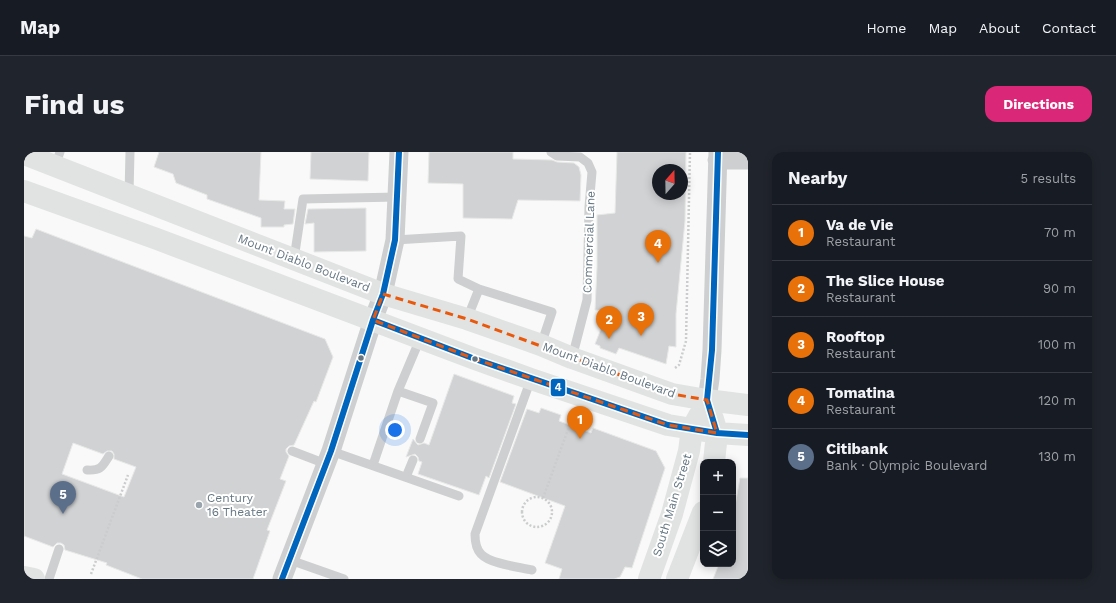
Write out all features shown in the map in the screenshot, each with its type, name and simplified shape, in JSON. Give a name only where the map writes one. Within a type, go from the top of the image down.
[{"type":"main road","name":"Mount Diablo Boulevard","points":[[24,154],[58,159],[129,194],[294,260],[384,294],[467,319],[541,345],[572,358],[672,394],[748,405]]},
{"type":"main road","points":[[24,191],[157,239],[420,339],[531,379],[668,425],[717,433],[748,435]]},
{"type":"main road","name":"South Main Street","points":[[649,579],[674,507],[689,451],[692,429],[707,400]]},
{"type":"main road","points":[[707,400],[717,433],[714,459]]},
{"type":"main road","points":[[677,579],[700,520]]},
{"type":"main road","points":[[24,577],[34,579]]},
{"type":"street","points":[[282,579],[329,458],[373,320],[384,294],[394,240],[399,152]]},
{"type":"street","points":[[707,400],[712,350],[718,156],[748,160]]},
{"type":"lane","points":[[129,194],[130,152]]},
{"type":"lane","name":"Commercial Lane","points":[[551,152],[557,156],[580,157],[588,163],[592,172],[589,207],[587,300],[572,358]]},
{"type":"lane","points":[[294,260],[303,199],[397,197]]},
{"type":"lane","points":[[394,240],[461,236],[458,279],[478,289],[552,312],[541,345]]},
{"type":"lane","points":[[467,319],[478,289]]},
{"type":"lane","points":[[373,465],[398,391],[420,339]]},
{"type":"lane","points":[[531,379],[475,534],[475,544],[481,554],[491,560],[532,570]]},
{"type":"lane","points":[[398,391],[432,403],[420,439]]},
{"type":"lane","points":[[292,451],[373,465],[459,496]]},
{"type":"lane","points":[[87,470],[96,471],[102,467],[109,456]]},
{"type":"lane","points":[[406,477],[413,460]]},
{"type":"lane","points":[[48,579],[59,549]]},
{"type":"lane","points":[[290,560],[344,579]]},
{"type":"path","points":[[675,368],[679,364],[686,341],[690,152]]},
{"type":"path","points":[[543,498],[574,412]]},
{"type":"path","points":[[91,574],[128,475]]},
{"type":"path","points":[[538,497],[543,498],[551,507],[552,518],[542,527],[532,527],[523,518],[522,510],[524,505],[530,499],[538,497]]},
{"type":"highlighted area","points":[[383,294],[467,319],[672,394],[707,400],[717,433],[668,425],[475,359],[373,320]]},
{"type":"building","points":[[159,152],[261,152],[259,200],[285,201],[284,209],[295,209],[293,224],[284,225],[284,227],[261,227],[261,218],[207,199],[207,195],[176,183],[173,174],[154,167]]},
{"type":"building","points":[[311,152],[369,152],[368,181],[310,179]]},
{"type":"building","points":[[429,152],[513,152],[513,159],[552,160],[557,162],[574,163],[579,167],[581,175],[580,201],[518,200],[512,219],[463,218],[463,184],[428,183]]},
{"type":"building","points":[[617,152],[686,152],[686,164],[652,164],[652,200],[685,200],[685,221],[676,314],[676,347],[669,346],[666,364],[619,348],[616,354],[600,348],[600,346],[595,344],[608,311],[595,310],[597,215],[615,213]]},
{"type":"building","points":[[366,208],[366,251],[314,252],[314,223],[305,224],[308,209]]},
{"type":"building","points":[[36,229],[325,339],[333,357],[316,402],[314,401],[294,445],[289,446],[286,449],[289,456],[280,479],[286,481],[267,530],[270,531],[253,579],[142,579],[106,565],[107,563],[65,550],[64,545],[61,543],[57,543],[53,547],[24,536],[24,236],[32,238]],"holes":[[[73,443],[103,454],[107,451],[112,451],[114,454],[114,459],[136,467],[124,497],[62,474]]]},
{"type":"building","points":[[454,374],[514,396],[512,403],[516,404],[489,478],[486,476],[479,495],[418,474],[422,462],[419,461],[415,454],[406,457],[413,439],[418,445],[424,443],[429,445]]},
{"type":"building","points":[[541,408],[561,415],[559,421],[591,433],[593,428],[656,451],[665,468],[632,568],[625,567],[620,577],[614,579],[559,579],[562,569],[545,563],[565,506],[500,482],[527,409],[539,413]]},
{"type":"building","points":[[740,478],[748,478],[748,579],[713,579],[718,567],[736,567],[736,500]]},
{"type":"transit line","name":"4","points":[[282,579],[331,451],[373,320],[383,294],[395,240],[399,152]]},
{"type":"transit line","name":"4","points":[[717,433],[707,400],[712,350],[718,152]]},
{"type":"transit line","name":"4","points":[[373,320],[475,359],[668,425],[717,433],[748,435]]},
{"type":"place","name":"Tomatina","points":[[658,263]]},
{"type":"place","name":"Rooftop","points":[[641,336]]},
{"type":"place","name":"The Slice House","points":[[609,339]]},
{"type":"place","name":"Va de Vie","points":[[580,439]]},
{"type":"place","name":"Century 16 Theater","points":[[199,505]]},
{"type":"place","name":"Citibank","points":[[63,514]]}]
